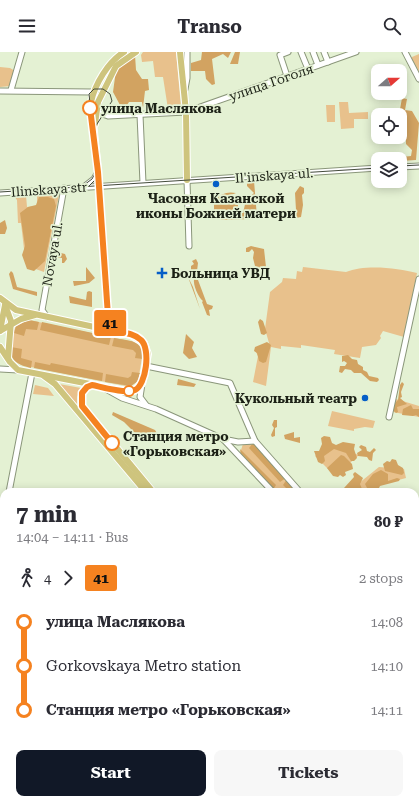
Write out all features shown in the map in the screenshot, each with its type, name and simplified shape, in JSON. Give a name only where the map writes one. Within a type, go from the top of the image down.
[{"type":"main road","points":[[109,330],[98,172],[94,129],[90,108],[93,92],[112,61],[124,52]]},
{"type":"main road","points":[[94,129],[98,102],[116,66],[136,52]]},
{"type":"main road","points":[[180,52],[185,90],[187,180]]},
{"type":"main road","points":[[0,347],[18,370],[102,387],[130,391],[142,384],[146,366],[147,350],[142,340],[131,334],[16,310],[3,302]]},
{"type":"main road","points":[[3,302],[10,315],[11,325],[8,358]]},
{"type":"main road","points":[[0,331],[3,302]]},
{"type":"main road","points":[[0,331],[25,317],[37,314]]},
{"type":"main road","points":[[41,374],[55,384],[143,488]]},
{"type":"main road","points":[[92,385],[87,387],[82,393],[82,406],[150,488]]},
{"type":"street","points":[[11,90],[22,52]]},
{"type":"street","points":[[185,90],[187,78],[187,52]]},
{"type":"street","points":[[274,52],[275,55],[288,52]]},
{"type":"street","points":[[302,52],[308,69]]},
{"type":"street","points":[[313,52],[318,65]]},
{"type":"street","points":[[324,52],[328,62]]},
{"type":"street","name":"улица Гоголя","points":[[97,113],[108,116],[186,112],[356,52]]},
{"type":"street","points":[[405,52],[419,79]]},
{"type":"street","points":[[280,55],[287,76]]},
{"type":"street","points":[[0,91],[93,92],[98,102]]},
{"type":"street","points":[[90,108],[97,113]]},
{"type":"street","points":[[140,115],[143,183]]},
{"type":"street","points":[[407,167],[419,166]]},
{"type":"street","name":"Il'inskaya ul.","points":[[98,186],[371,168]]},
{"type":"street","points":[[82,187],[94,179],[98,172]]},
{"type":"street","points":[[187,180],[189,246]]},
{"type":"street","name":"Ilinskaya str","points":[[0,192],[98,186]]},
{"type":"street","name":"Novaya ul.","points":[[48,317],[42,310],[64,188]]},
{"type":"street","points":[[389,414],[419,279]]},
{"type":"street","points":[[146,366],[230,383],[254,442],[296,488]]},
{"type":"street","points":[[0,369],[18,370]]},
{"type":"street","points":[[10,488],[32,373]]},
{"type":"street","points":[[142,384],[140,397],[146,406]]},
{"type":"street","points":[[102,387],[122,398],[146,406],[222,439],[254,442]]},
{"type":"street","points":[[222,439],[269,488]]},
{"type":"street","points":[[239,456],[239,447],[243,442]]},
{"type":"shaded area","points":[[143,52],[176,52],[181,107],[168,109],[163,77],[155,77],[153,61],[142,62],[141,55]]},
{"type":"shaded area","points":[[202,52],[231,52],[228,58],[223,54],[212,59],[215,84],[212,85],[206,79],[205,71],[191,71],[191,63],[201,60]]},
{"type":"shaded area","points":[[235,52],[240,52],[238,64],[230,64]]},
{"type":"shaded area","points":[[419,54],[419,72],[412,57]]},
{"type":"shaded area","points":[[135,55],[136,70],[142,79],[148,79],[149,90],[145,91],[143,108],[142,102],[129,102],[127,105],[120,105],[113,92],[116,70]]},
{"type":"shaded area","points":[[0,67],[10,68],[15,71],[11,86],[0,87]]},
{"type":"shaded area","points":[[402,100],[407,100],[405,108],[400,108]]},
{"type":"shaded area","points":[[339,102],[348,102],[349,113],[368,112],[368,119],[354,119],[354,128],[341,129]]},
{"type":"shaded area","points":[[326,105],[335,105],[335,122],[327,122]]},
{"type":"shaded area","points":[[407,110],[412,111],[419,123],[416,160],[407,161],[407,156],[411,156],[412,150],[406,144]]},
{"type":"shaded area","points":[[254,181],[257,217],[253,219],[222,220],[214,216],[214,200],[230,192],[236,193],[231,195],[233,204],[238,205],[238,213],[243,213],[246,200],[254,193],[247,186],[247,182]]},
{"type":"shaded area","points":[[300,186],[304,188],[304,193],[302,195],[303,205],[301,217],[296,218],[293,211],[296,210],[295,193]]},
{"type":"shaded area","points":[[26,195],[27,207],[37,206],[37,195],[59,195],[44,272],[33,268],[24,249],[21,223],[18,223],[17,200],[14,196]]},
{"type":"shaded area","points":[[39,197],[54,199],[56,206],[45,261],[34,271],[27,269],[22,255],[25,246],[20,213],[28,207],[36,205]]},
{"type":"shaded area","points":[[5,220],[7,228],[5,234],[0,234],[0,223]]},
{"type":"shaded area","points":[[251,246],[264,249],[266,267],[263,266],[261,269],[255,266],[253,258],[254,252],[252,249],[249,252],[246,252],[246,248]]},
{"type":"shaded area","points":[[57,252],[65,254],[67,259],[64,263],[62,263],[62,258],[55,257]]},
{"type":"shaded area","points":[[196,259],[198,263],[197,271],[194,273],[191,270],[191,266],[194,264],[192,261]]},
{"type":"shaded area","points":[[86,267],[95,278],[89,283],[74,286],[73,281],[86,281]]},
{"type":"shaded area","points":[[303,267],[346,272],[372,267],[417,273],[404,337],[383,331],[380,336],[381,338],[376,345],[362,347],[360,358],[334,354],[335,350],[301,345],[301,348],[281,346],[281,349],[271,347],[266,386],[253,382],[258,356],[255,350],[269,343],[265,329],[270,292],[282,282],[283,278],[296,279],[297,271],[302,272]]},
{"type":"shaded area","points":[[11,271],[17,287],[37,292],[37,296],[13,289],[9,274]]},
{"type":"shaded area","points":[[188,277],[193,287],[200,309]]},
{"type":"shaded area","points":[[194,279],[198,280],[207,304],[213,306],[212,309],[209,310],[210,316],[207,315],[202,302],[203,301],[196,291]]},
{"type":"shaded area","points":[[87,292],[92,292],[92,307],[70,303],[69,296],[86,300]]},
{"type":"shaded area","points":[[260,319],[263,321],[267,333],[264,335],[261,334],[258,322]]},
{"type":"shaded area","points":[[29,320],[134,342],[142,348],[143,352],[138,381],[131,386],[126,386],[21,365],[13,357],[11,352],[11,342],[16,326]]},
{"type":"shaded area","points":[[29,320],[39,322],[37,330],[26,329],[24,336],[14,333],[16,326]]},
{"type":"shaded area","points":[[42,322],[111,337],[109,345],[40,330]]},
{"type":"shaded area","points":[[186,334],[194,342],[192,348],[197,357],[189,359],[183,353]]},
{"type":"shaded area","points":[[114,338],[138,344],[141,348],[143,359],[135,358],[136,353],[133,350],[112,346]]},
{"type":"shaded area","points":[[267,342],[271,345],[266,362],[263,363],[259,361],[257,353],[254,351],[255,347]]},
{"type":"shaded area","points":[[11,347],[22,349],[21,358],[32,361],[31,368],[19,364],[13,359]]},
{"type":"shaded area","points":[[348,355],[352,359],[357,360],[358,364],[363,367],[363,370],[367,372],[369,376],[378,378],[379,380],[377,382],[370,381],[361,373],[354,373],[351,370],[345,369],[342,373],[339,372],[340,366],[345,366],[347,363],[344,361],[342,362],[342,356]]},
{"type":"shaded area","points":[[35,362],[50,365],[51,363],[103,373],[102,381],[34,368]]},
{"type":"shaded area","points":[[132,372],[140,373],[138,381],[131,386],[105,382],[106,374],[128,378],[131,376]]},
{"type":"shaded area","points":[[178,379],[196,384],[194,387],[177,385]]},
{"type":"shaded area","points":[[402,382],[404,384],[401,392],[402,397],[400,398],[407,404],[397,407],[398,412],[396,413],[393,410],[393,405],[398,400],[400,385]]},
{"type":"shaded area","points":[[59,384],[81,388],[77,397],[77,405]]},
{"type":"shaded area","points":[[35,385],[48,388],[54,396],[33,394]]},
{"type":"shaded area","points":[[396,399],[419,406],[419,417],[393,412]]},
{"type":"shaded area","points":[[411,405],[413,409],[419,409],[419,417],[416,415],[402,415],[403,409]]},
{"type":"shaded area","points":[[332,411],[375,421],[373,428],[365,427],[354,429],[354,431],[328,426]]},
{"type":"shaded area","points":[[113,412],[155,430],[158,435],[150,442],[143,441],[124,422],[112,415]]},
{"type":"shaded area","points":[[274,420],[277,420],[277,427],[275,428],[275,436],[272,437],[271,435],[274,428],[272,425]]},
{"type":"shaded area","points":[[294,432],[294,438],[300,437],[300,443],[285,439],[284,435]]},
{"type":"shaded area","points":[[324,436],[330,437],[332,443],[336,445],[343,442],[355,444],[354,449],[357,458],[354,461],[351,461],[346,453],[334,449],[324,456],[325,461],[322,464],[318,462],[314,451],[319,451],[322,444],[321,438]]},
{"type":"shaded area","points":[[253,443],[294,488],[271,488],[240,453],[243,444]]},
{"type":"shaded area","points":[[253,443],[286,478],[280,482],[249,448]]},
{"type":"shaded area","points":[[326,445],[359,455],[335,476],[315,456]]},
{"type":"shaded area","points":[[361,445],[366,447],[367,451],[370,452],[374,448],[376,450],[373,453],[372,461],[367,457],[358,456],[357,453],[362,450],[359,447]]},
{"type":"shaded area","points":[[240,449],[276,485],[274,488],[271,488],[241,455]]},
{"type":"shaded area","points":[[341,455],[352,464],[353,469],[345,472],[346,475],[343,477],[340,475],[338,477],[333,476],[327,468]]},
{"type":"shaded area","points":[[392,459],[396,460],[398,465],[403,468],[404,473],[402,475],[385,471],[383,464],[387,461],[390,462]]},
{"type":"shaded area","points":[[379,467],[404,469],[406,478],[369,488],[353,488]]},
{"type":"shaded area","points":[[381,470],[388,474],[388,481],[397,478],[400,479],[399,481],[380,486],[379,488],[367,488],[365,484],[373,474]]},
{"type":"shaded area","points":[[355,472],[363,478],[360,484],[362,488],[344,488],[354,477],[353,474]]},
{"type":"shaded area","points":[[287,479],[295,488],[286,488],[283,485]]},
{"type":"tram line","points":[[84,185],[92,179],[97,170],[89,94],[94,89],[103,89],[110,94],[112,101],[95,127],[99,171],[97,178],[89,186]]},
{"type":"tram line","points":[[407,166],[419,165]]},
{"type":"tram line","points":[[0,192],[371,168]]},
{"type":"bus line","name":"41","points":[[90,108],[94,129],[98,172],[110,324],[109,330],[131,334],[142,340],[148,354],[142,384],[135,390],[126,391],[92,385],[84,389],[82,393],[81,401],[84,410],[112,443]]},
{"type":"place","name":"улица Маслякова","points":[[90,108]]},
{"type":"place","name":"Часовня Казанской иконы Божией матери","points":[[216,184]]},
{"type":"place","name":"Больница УВД","points":[[162,273]]},
{"type":"place","name":"Кукольный театр","points":[[365,398]]},
{"type":"place","name":"Станция метро «Горьковская»","points":[[112,443]]}]
